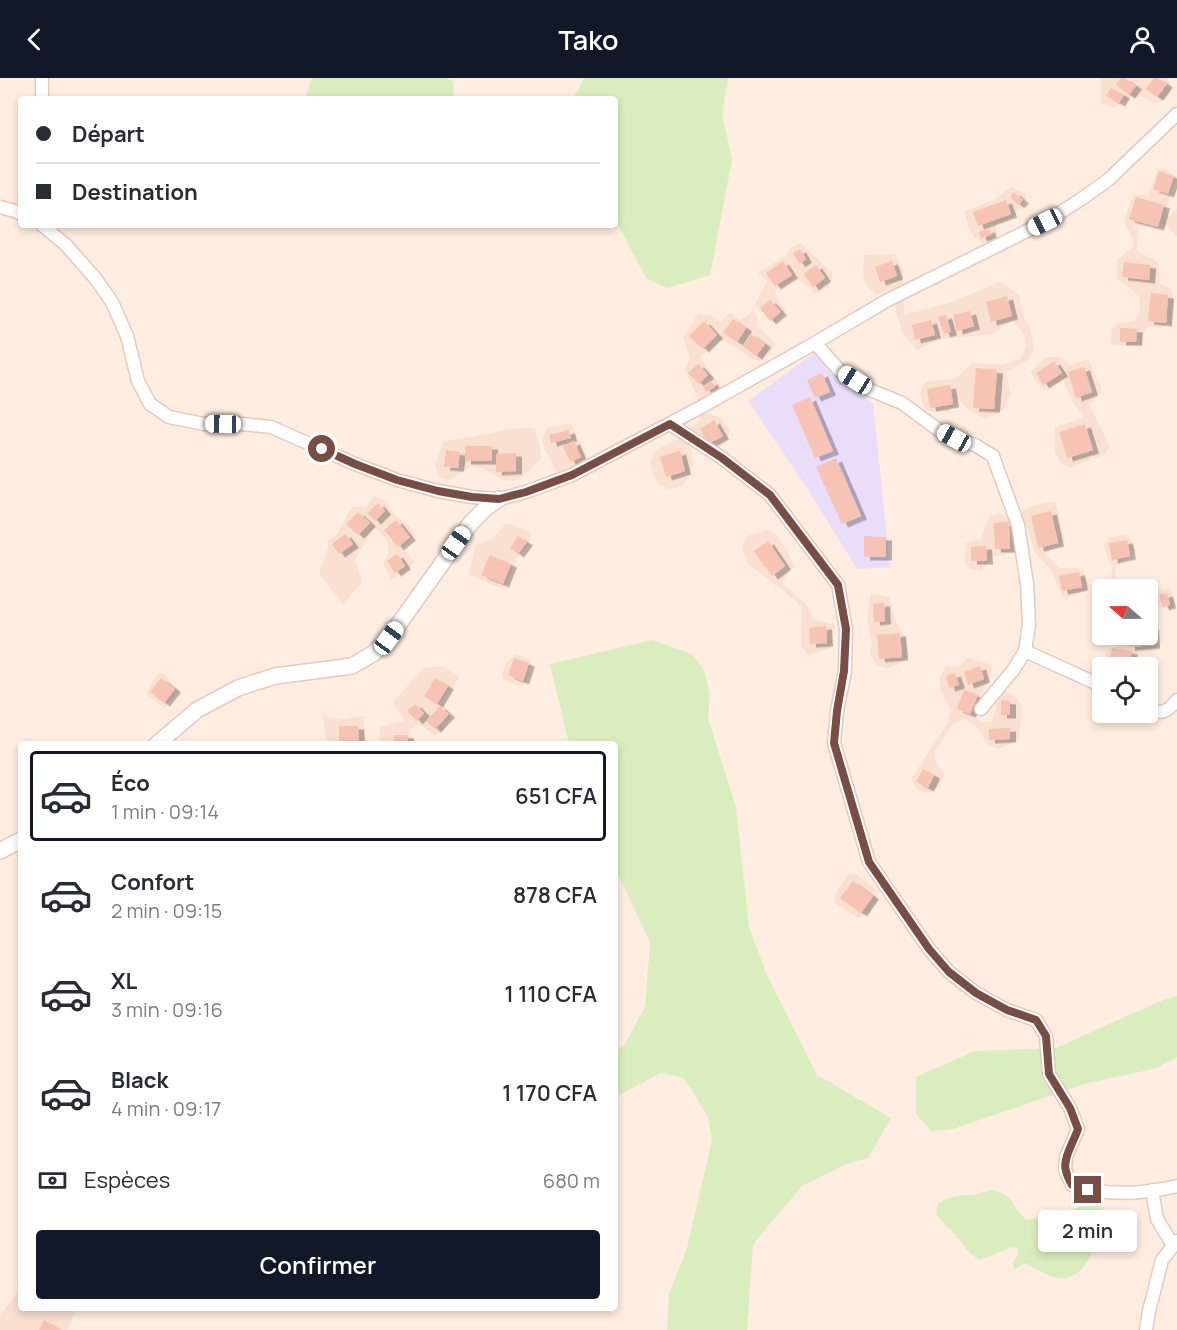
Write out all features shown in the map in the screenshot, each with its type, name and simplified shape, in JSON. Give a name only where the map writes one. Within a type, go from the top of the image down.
[{"type":"street","points":[[42,78],[42,96]]},
{"type":"street","points":[[45,228],[66,246],[95,278],[112,302],[127,336],[138,381],[150,404],[170,417],[204,424],[271,427],[397,480],[438,491],[499,499],[572,475],[670,424],[886,301],[1035,227],[1108,180],[1177,114]]},
{"type":"street","points":[[0,207],[18,208]]},
{"type":"street","points":[[815,343],[840,371],[870,390],[902,403],[940,431],[975,445],[993,456],[1018,525],[1027,584],[1029,625],[1024,651],[1014,669],[981,709]]},
{"type":"street","points":[[670,424],[722,458],[770,495],[838,585],[846,629],[844,671],[834,743],[869,862],[929,949],[949,972],[976,993],[1007,1010],[1036,1020],[1041,1027],[1046,1036],[1049,1074],[1070,1108],[1078,1129],[1066,1158],[1065,1170],[1072,1185],[1088,1190],[1124,1193],[1177,1186]]},
{"type":"street","points":[[160,741],[196,710],[238,688],[275,676],[352,666],[374,653],[389,638],[470,524],[499,499]]},
{"type":"street","points":[[1024,651],[1092,682]]},
{"type":"street","points":[[1158,712],[1163,712],[1170,708],[1177,700]]},
{"type":"street","points":[[0,851],[18,842]]},
{"type":"street","points":[[1146,1330],[1162,1260],[1175,1243],[1158,1219],[1152,1190]]},
{"type":"shaded area","points":[[1101,78],[1168,78],[1171,90],[1166,100],[1154,103],[1144,97],[1133,97],[1113,108],[1101,103]]},
{"type":"shaded area","points":[[1163,168],[1177,177],[1165,214],[1170,216],[1177,208],[1177,237],[1167,225],[1157,229],[1134,225],[1135,229],[1139,227],[1137,251],[1158,262],[1160,284],[1171,288],[1174,299],[1171,322],[1161,328],[1149,326],[1142,335],[1142,347],[1110,344],[1112,329],[1117,324],[1136,320],[1140,309],[1139,296],[1117,278],[1117,259],[1132,248],[1134,242],[1124,221],[1133,195],[1148,195],[1158,169]]},
{"type":"shaded area","points":[[1011,187],[1024,193],[1027,198],[1013,217],[996,224],[997,235],[988,243],[982,243],[972,235],[964,212],[996,199]]},
{"type":"shaded area","points":[[801,243],[833,274],[829,287],[813,293],[796,278],[776,290],[775,296],[786,310],[773,324],[756,305],[753,310],[757,315],[757,326],[775,343],[770,354],[761,362],[719,340],[700,357],[721,387],[702,404],[707,414],[719,417],[730,429],[727,441],[718,449],[689,440],[693,463],[690,475],[683,485],[671,489],[659,485],[650,463],[655,451],[677,439],[700,420],[697,397],[685,369],[690,358],[683,337],[698,314],[710,315],[720,321],[730,313],[740,320],[750,314],[767,281],[758,273],[786,256],[792,247]]},
{"type":"shaded area","points":[[895,254],[903,270],[904,315],[952,302],[1000,282],[1019,295],[1024,318],[1030,326],[1034,350],[1027,361],[1006,372],[1011,395],[1002,411],[986,419],[966,408],[959,399],[948,412],[925,411],[920,394],[925,382],[955,379],[973,363],[1003,365],[1020,359],[1026,347],[1025,335],[1012,320],[993,334],[939,339],[917,350],[903,335],[890,288],[877,295],[867,287],[863,273],[864,255]]},
{"type":"shaded area","points":[[817,351],[835,375],[873,403],[890,567],[857,569],[805,485],[748,401]]},
{"type":"shaded area","points":[[1047,357],[1061,357],[1070,365],[1088,359],[1101,387],[1100,394],[1089,404],[1110,447],[1103,455],[1070,468],[1060,462],[1055,452],[1055,427],[1084,418],[1070,397],[1063,379],[1044,391],[1030,372]]},
{"type":"shaded area","points":[[570,423],[587,455],[580,464],[557,474],[544,449],[542,438],[548,428]]},
{"type":"shaded area","points":[[535,428],[542,458],[515,481],[503,480],[483,468],[471,466],[450,480],[439,477],[435,466],[443,442],[511,429]]},
{"type":"shaded area","points":[[374,496],[384,500],[395,515],[414,530],[415,535],[403,549],[415,562],[406,571],[391,579],[383,563],[389,553],[387,541],[375,527],[355,559],[362,582],[343,604],[319,574],[328,548],[328,541],[338,533],[349,511],[354,507],[366,507]]},
{"type":"shaded area","points":[[1055,501],[1065,541],[1045,553],[1059,568],[1082,568],[1090,588],[1064,600],[1051,570],[1035,552],[1024,519],[1015,522],[1013,528],[1015,543],[1019,550],[992,557],[982,571],[970,569],[965,562],[966,543],[981,539],[989,517],[1000,513],[1011,518],[1031,506]]},
{"type":"shaded area","points":[[506,523],[531,532],[530,544],[517,558],[506,585],[501,588],[469,575],[475,545],[493,539]]},
{"type":"shaded area","points":[[768,530],[778,536],[795,566],[781,582],[807,605],[812,619],[835,625],[831,648],[808,655],[801,646],[802,609],[795,600],[747,563],[742,547],[747,536]]},
{"type":"shaded area","points":[[1128,535],[1136,551],[1116,565],[1115,579],[1111,579],[1112,568],[1104,546],[1110,537]]},
{"type":"shaded area","points":[[1170,587],[1175,604],[1172,609],[1158,607],[1158,593]]},
{"type":"shaded area","points":[[871,593],[890,597],[895,621],[906,639],[909,657],[888,668],[876,665],[870,654],[872,641],[867,617]]},
{"type":"shaded area","points":[[1117,645],[1157,645],[1157,648],[1135,654],[1134,657],[1106,657],[1106,650]]},
{"type":"shaded area","points":[[516,654],[532,661],[527,682],[522,686],[505,681],[502,675],[506,663]]},
{"type":"shaded area","points":[[968,658],[992,665],[991,677],[975,707],[976,718],[980,722],[992,722],[1000,694],[1004,691],[1014,695],[1022,705],[1019,739],[999,749],[988,745],[975,725],[965,719],[954,723],[935,752],[936,764],[944,774],[939,786],[929,793],[917,790],[911,779],[948,722],[951,710],[940,688],[940,677],[946,666],[958,667]]},
{"type":"shaded area","points":[[445,667],[459,677],[443,702],[451,717],[442,732],[435,735],[420,725],[409,729],[413,741],[381,741],[379,727],[404,721],[393,702],[424,668]]},
{"type":"shaded area","points":[[163,673],[179,690],[165,708],[146,694],[157,674]]},
{"type":"shaded area","points":[[323,716],[343,719],[363,716],[367,741],[327,741]]},
{"type":"shaded area","points":[[849,874],[855,874],[879,891],[869,912],[858,918],[834,900],[838,889]]},
{"type":"shaded area","points":[[18,1292],[18,1311],[75,1311],[67,1330],[0,1330],[0,1315]]},
{"type":"green space","points":[[312,78],[445,78],[453,81],[454,96],[306,96]]},
{"type":"green space","points":[[584,78],[728,78],[722,114],[732,160],[710,275],[667,288],[646,278],[618,225],[618,96],[575,96]]},
{"type":"green space","points":[[652,640],[692,654],[704,670],[710,696],[708,718],[736,808],[749,927],[766,973],[817,1075],[891,1118],[868,1158],[846,1164],[802,1186],[753,1244],[747,1330],[667,1330],[669,1294],[687,1248],[712,1140],[708,1117],[684,1078],[661,1073],[618,1095],[618,1049],[624,1046],[645,1007],[650,942],[618,874],[618,741],[568,741],[550,664]]},
{"type":"green space","points":[[1177,996],[1177,1057],[1157,1068],[1088,1083],[953,1129],[931,1131],[916,1114],[916,1077],[975,1051],[1056,1048],[1158,1002]]},
{"type":"green space","points":[[990,1190],[998,1191],[1008,1197],[1027,1220],[1092,1204],[1107,1211],[1112,1217],[1112,1222],[1095,1245],[1087,1262],[1080,1271],[1072,1276],[1057,1278],[1049,1276],[1025,1263],[1015,1269],[1012,1264],[1018,1254],[1018,1248],[1012,1247],[980,1260],[936,1214],[938,1204],[947,1199]]},
{"type":"building","points":[[1121,78],[1125,78],[1136,86],[1129,95],[1116,85]]},
{"type":"building","points":[[1154,78],[1167,84],[1157,97],[1146,89]]},
{"type":"building","points":[[1111,88],[1124,95],[1119,103],[1106,96]]},
{"type":"building","points":[[1159,171],[1174,176],[1168,194],[1153,189]]},
{"type":"building","points":[[1014,192],[1023,200],[1018,205],[1010,197]]},
{"type":"building","points":[[1136,197],[1164,205],[1158,227],[1129,219]]},
{"type":"building","points":[[1006,200],[1011,214],[978,226],[973,212]]},
{"type":"building","points":[[989,229],[991,235],[981,238],[979,232]]},
{"type":"building","points":[[800,249],[806,259],[799,264],[793,253]]},
{"type":"building","points":[[783,261],[792,275],[775,286],[766,273]]},
{"type":"building","points":[[892,261],[897,276],[880,282],[875,267]]},
{"type":"building","points":[[1124,262],[1150,265],[1149,280],[1122,277]]},
{"type":"building","points":[[816,265],[825,278],[813,287],[804,274]]},
{"type":"building","points":[[1151,293],[1168,295],[1166,323],[1148,321]]},
{"type":"building","points":[[1007,296],[1012,316],[991,322],[986,302]]},
{"type":"building","points":[[770,300],[781,312],[770,321],[760,308]]},
{"type":"building","points":[[970,311],[974,326],[957,331],[953,315]]},
{"type":"building","points":[[946,315],[951,332],[944,334],[938,317]]},
{"type":"building","points":[[733,319],[746,328],[737,342],[723,333]]},
{"type":"building","points":[[931,320],[935,335],[915,340],[912,325]]},
{"type":"building","points":[[704,321],[717,335],[703,349],[689,336]]},
{"type":"building","points":[[1120,328],[1137,329],[1136,342],[1120,342]]},
{"type":"building","points":[[751,334],[765,344],[756,356],[743,346]]},
{"type":"building","points":[[1054,361],[1062,373],[1043,385],[1036,373]]},
{"type":"building","points":[[698,364],[708,375],[699,384],[688,373]]},
{"type":"building","points":[[1084,367],[1092,392],[1076,398],[1068,372]]},
{"type":"building","points":[[976,368],[997,370],[994,409],[973,408]]},
{"type":"building","points":[[822,373],[830,392],[815,398],[807,380]]},
{"type":"building","points":[[711,381],[715,387],[706,392],[703,386]]},
{"type":"building","points":[[950,385],[953,404],[930,408],[927,389]]},
{"type":"building","points":[[810,397],[833,451],[815,458],[792,405]]},
{"type":"building","points":[[714,420],[723,436],[708,444],[700,429]]},
{"type":"building","points":[[1085,424],[1093,450],[1067,458],[1059,432]]},
{"type":"building","points":[[569,430],[571,438],[551,443],[549,435]]},
{"type":"building","points":[[574,441],[581,457],[570,462],[563,446]]},
{"type":"building","points":[[465,446],[492,446],[492,461],[465,461]]},
{"type":"building","points":[[446,450],[460,452],[458,468],[444,467]]},
{"type":"building","points":[[680,451],[685,471],[666,477],[660,457]]},
{"type":"building","points":[[516,453],[516,471],[496,472],[496,454]]},
{"type":"building","points":[[836,458],[861,516],[842,524],[816,467]]},
{"type":"building","points":[[378,503],[385,511],[375,521],[367,513]]},
{"type":"building","points":[[1051,511],[1058,543],[1038,548],[1031,516]]},
{"type":"building","points":[[358,512],[370,523],[358,535],[346,524]]},
{"type":"building","points":[[396,520],[410,537],[398,547],[384,530]]},
{"type":"building","points":[[1009,522],[1010,549],[995,549],[994,523]]},
{"type":"building","points":[[345,534],[353,544],[339,554],[332,544]]},
{"type":"building","points":[[518,536],[527,542],[518,554],[510,548]]},
{"type":"building","points":[[864,536],[886,537],[886,557],[864,557]]},
{"type":"building","points":[[1127,540],[1130,556],[1112,560],[1109,543]]},
{"type":"building","points":[[768,541],[785,566],[772,576],[754,551]]},
{"type":"building","points":[[986,546],[987,561],[971,561],[971,547]]},
{"type":"building","points":[[397,554],[405,566],[395,573],[387,561]]},
{"type":"building","points":[[490,555],[511,564],[503,584],[481,575]]},
{"type":"building","points":[[1079,572],[1082,587],[1062,591],[1059,576]]},
{"type":"building","points":[[1167,593],[1170,605],[1163,607],[1159,595]]},
{"type":"building","points":[[884,603],[885,621],[874,622],[873,604]]},
{"type":"building","points":[[826,626],[827,643],[810,644],[809,628]]},
{"type":"building","points":[[900,633],[902,657],[879,659],[877,635]]},
{"type":"building","points":[[1129,645],[1154,645],[1129,647]]},
{"type":"building","points":[[1112,648],[1132,651],[1131,657],[1110,657]]},
{"type":"building","points":[[514,658],[529,663],[523,681],[508,675]]},
{"type":"building","points":[[980,666],[984,679],[968,685],[964,672]]},
{"type":"building","points":[[955,673],[959,685],[949,688],[946,676]]},
{"type":"building","points":[[161,678],[175,689],[164,703],[150,692]]},
{"type":"building","points":[[435,678],[448,686],[437,704],[424,696]]},
{"type":"building","points":[[964,690],[978,695],[970,714],[957,709]]},
{"type":"building","points":[[1001,700],[1010,701],[1010,715],[1001,715]]},
{"type":"building","points":[[415,704],[424,713],[417,721],[407,711]]},
{"type":"building","points":[[440,706],[449,714],[435,729],[426,721]]},
{"type":"building","points":[[339,726],[358,726],[359,741],[339,741]]},
{"type":"building","points":[[1010,728],[1010,739],[989,740],[989,729]]},
{"type":"building","points":[[394,735],[408,735],[408,741],[394,741]]},
{"type":"building","points":[[923,769],[934,775],[928,788],[916,782]]},
{"type":"building","points":[[853,881],[873,896],[861,913],[840,898]]},
{"type":"building","points":[[44,1320],[61,1330],[39,1330]]},
{"type":"route","points":[[322,449],[397,480],[438,491],[499,499],[572,475],[670,424],[722,458],[770,495],[838,585],[846,629],[844,671],[834,743],[869,862],[929,949],[949,972],[976,993],[1007,1010],[1036,1020],[1041,1027],[1046,1036],[1049,1074],[1070,1108],[1078,1129],[1066,1158],[1065,1170],[1072,1185],[1088,1190]]}]
